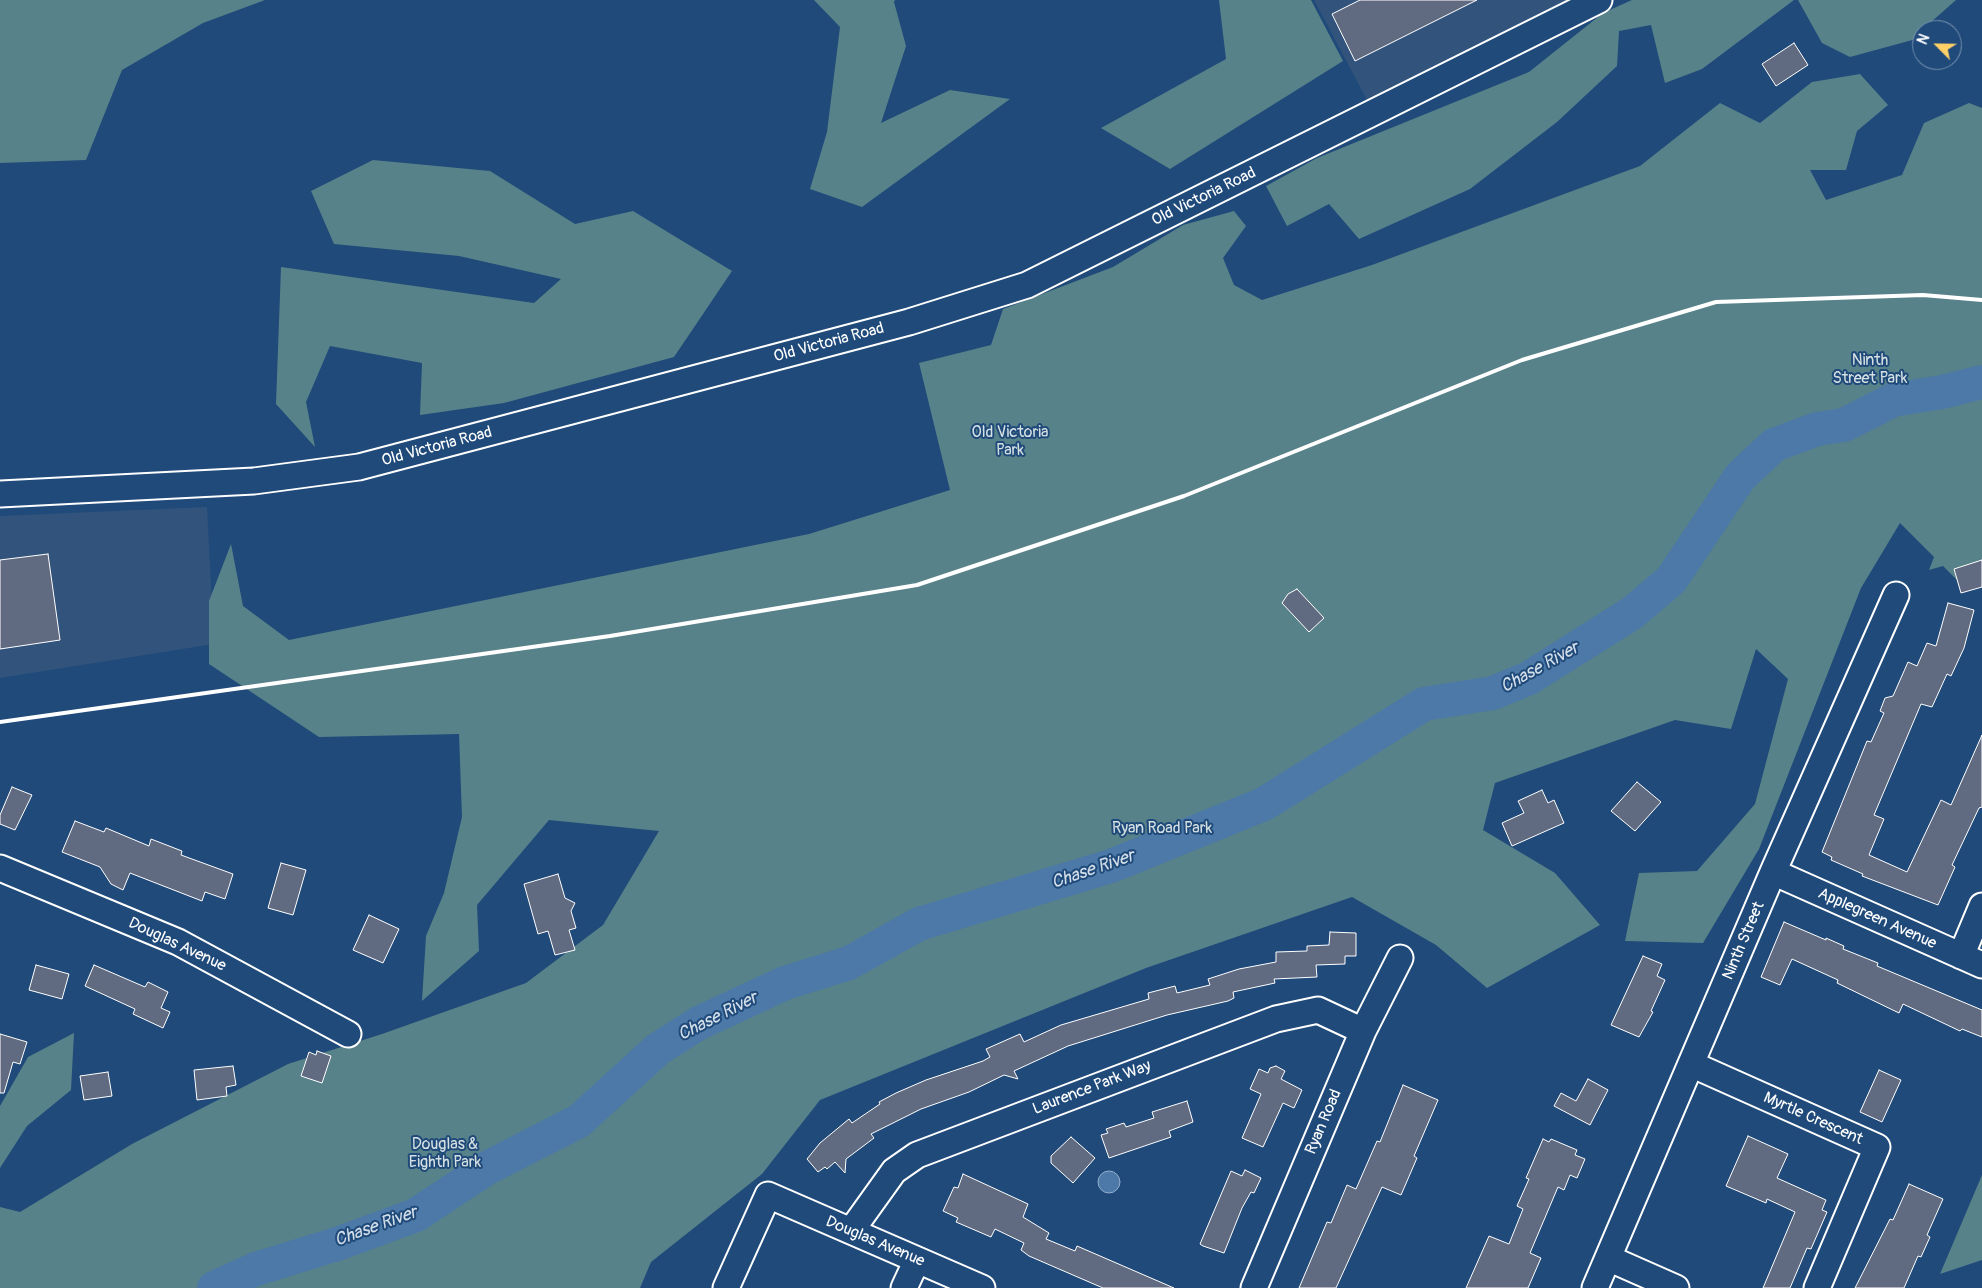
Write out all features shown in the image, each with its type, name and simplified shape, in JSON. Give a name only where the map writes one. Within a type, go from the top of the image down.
[{"type":"street","name":"Old Victoria Road","points":[[0,494],[254,481],[359,467],[918,319],[1027,285],[1599,0]]},
{"type":"street","name":"Ninth Street","points":[[1595,1288],[1773,872],[1896,595]]},
{"type":"street","name":"Douglas Avenue","points":[[0,868],[178,942],[348,1034]]},
{"type":"street","name":"Applegreen Avenue","points":[[1773,872],[1971,960]]},
{"type":"street","points":[[1971,960],[1982,906]]},
{"type":"street","name":"Ryan Road","points":[[1254,1288],[1363,1031],[1400,958]]},
{"type":"street","name":"Laurence Park Way","points":[[851,1231],[894,1171],[917,1154],[1276,1019],[1318,1010],[1363,1031]]},
{"type":"street","name":"Myrtle Crescent","points":[[1691,1064],[1877,1147],[1817,1288]]},
{"type":"street","name":"Douglas Avenue","points":[[726,1288],[768,1195],[982,1288]]},
{"type":"street","points":[[1608,1258],[1676,1288]]},
{"type":"street","points":[[904,1288],[917,1260]]},
{"type":"shaded area","points":[[1314,0],[1568,0],[1367,100]]},
{"type":"shaded area","points":[[207,507],[214,644],[0,678],[0,516]]},
{"type":"shaded area","points":[[1109,1171],[1119,1178],[1120,1182],[1113,1192],[1109,1193],[1099,1186],[1098,1182],[1105,1172]]},
{"type":"green space","points":[[0,0],[265,0],[203,23],[122,70],[86,160],[0,163]]},
{"type":"green space","points":[[814,0],[895,0],[906,46],[881,123],[950,90],[1010,99],[862,207],[810,189],[827,132],[840,27]]},
{"type":"green space","points":[[1219,0],[1311,0],[1343,61],[1170,169],[1101,128],[1226,59]]},
{"type":"green space","points":[[1632,0],[1794,0],[1702,69],[1665,83],[1651,25],[1619,31],[1617,66],[1557,122],[1470,189],[1359,239],[1329,204],[1287,226],[1266,186],[1317,158],[1529,72],[1603,13]]},
{"type":"green space","points":[[1798,0],[1956,0],[1933,20],[1912,20],[1912,40],[1850,57],[1822,43]]},
{"type":"green space","points":[[1860,74],[1888,105],[1857,131],[1846,170],[1810,170],[1826,200],[1902,175],[1924,123],[1969,103],[1982,108],[1982,576],[1962,585],[1943,566],[1929,570],[1934,557],[1900,523],[1861,588],[1759,849],[1703,943],[1625,941],[1639,873],[1697,871],[1755,804],[1788,679],[1756,649],[1731,729],[1675,720],[1495,783],[1483,830],[1555,873],[1600,925],[1487,988],[1436,945],[1352,897],[1146,968],[820,1100],[762,1174],[651,1262],[640,1288],[0,1288],[0,1207],[20,1212],[132,1144],[288,1064],[382,1034],[526,983],[603,925],[659,831],[549,820],[477,905],[479,951],[422,1001],[426,936],[444,893],[462,817],[459,734],[319,737],[209,664],[209,601],[231,544],[243,606],[289,640],[809,534],[950,490],[919,363],[991,345],[1003,309],[1113,267],[1183,225],[1234,211],[1246,226],[1223,258],[1234,285],[1262,300],[1372,265],[1640,166],[1720,103],[1760,123],[1812,82]]},
{"type":"green space","points":[[373,160],[490,171],[575,224],[633,211],[732,271],[674,357],[504,403],[420,415],[422,363],[330,346],[306,402],[315,447],[276,404],[281,267],[534,303],[561,279],[459,256],[334,244],[311,191]]},
{"type":"green space","points":[[74,1033],[71,1090],[27,1126],[0,1168],[0,1106],[28,1057]]},
{"type":"green space","points":[[1982,1175],[1982,1260],[1940,1274]]},
{"type":"building","points":[[1360,0],[1477,0],[1355,61],[1332,14]]},
{"type":"building","points":[[1794,43],[1808,65],[1776,86],[1762,64]]},
{"type":"building","points":[[48,554],[60,640],[0,649],[0,560]]},
{"type":"building","points":[[1982,560],[1982,587],[1961,593],[1954,569]]},
{"type":"building","points":[[1297,589],[1324,618],[1309,632],[1282,603],[1288,594]]},
{"type":"building","points":[[1948,603],[1974,610],[1964,648],[1951,676],[1947,674],[1932,707],[1921,704],[1874,815],[1884,819],[1869,855],[1907,872],[1941,800],[1951,805],[1982,735],[1982,807],[1979,808],[1952,865],[1955,867],[1938,905],[1862,876],[1863,874],[1831,860],[1832,857],[1822,852],[1867,741],[1871,742],[1884,713],[1880,711],[1885,698],[1893,696],[1908,662],[1917,666],[1927,643],[1936,646]]},
{"type":"building","points":[[1637,782],[1661,802],[1635,831],[1611,811]]},
{"type":"building","points":[[12,787],[32,795],[15,830],[0,824],[0,815]]},
{"type":"building","points":[[1542,790],[1548,803],[1554,800],[1564,823],[1512,846],[1502,823],[1524,813],[1518,801]]},
{"type":"building","points":[[75,821],[104,832],[106,828],[149,846],[151,839],[182,851],[181,855],[233,874],[225,899],[205,892],[202,901],[130,873],[123,890],[111,884],[100,867],[62,852]]},
{"type":"building","points":[[281,863],[306,870],[293,915],[268,908]]},
{"type":"building","points":[[558,874],[565,898],[575,903],[571,911],[576,928],[569,930],[575,950],[555,955],[548,931],[538,934],[524,884]]},
{"type":"building","points":[[369,915],[399,929],[383,963],[353,950]]},
{"type":"building","points":[[1784,922],[1844,946],[1843,949],[1878,963],[1877,966],[1982,1010],[1982,1037],[1962,1029],[1960,1031],[1903,1004],[1899,1013],[1837,983],[1838,980],[1792,959],[1780,985],[1761,977]]},
{"type":"building","points":[[1330,932],[1356,933],[1356,956],[1345,956],[1345,964],[1316,965],[1317,977],[1274,979],[1275,983],[1233,992],[1234,998],[1228,1001],[1167,1015],[1068,1046],[1014,1071],[1018,1079],[1004,1075],[969,1092],[921,1109],[871,1134],[874,1138],[846,1159],[845,1173],[835,1162],[827,1169],[825,1167],[818,1172],[807,1159],[820,1143],[849,1119],[852,1123],[880,1104],[879,1102],[926,1080],[983,1061],[990,1057],[986,1049],[1020,1034],[1024,1042],[1061,1025],[1149,999],[1148,993],[1175,986],[1177,993],[1210,985],[1208,979],[1239,969],[1276,962],[1276,952],[1307,951],[1307,946],[1329,945]]},
{"type":"building","points":[[1643,956],[1662,964],[1657,976],[1665,980],[1651,1011],[1653,1012],[1639,1037],[1611,1025]]},
{"type":"building","points":[[36,965],[69,974],[62,999],[29,990]]},
{"type":"building","points":[[94,965],[145,987],[148,982],[168,992],[161,1008],[170,1012],[163,1028],[133,1014],[135,1009],[85,986]]},
{"type":"building","points":[[0,1034],[27,1042],[20,1064],[13,1062],[4,1093],[0,1093]]},
{"type":"building","points":[[317,1051],[331,1056],[322,1083],[301,1076],[309,1052],[316,1055]]},
{"type":"building","points":[[233,1066],[236,1085],[226,1087],[227,1096],[197,1100],[194,1070]]},
{"type":"building","points":[[1276,1066],[1285,1071],[1281,1079],[1302,1090],[1294,1108],[1283,1103],[1263,1147],[1242,1138],[1261,1094],[1250,1089],[1259,1069],[1268,1073],[1270,1068]]},
{"type":"building","points":[[1879,1070],[1901,1080],[1882,1122],[1860,1112]]},
{"type":"building","points":[[108,1072],[112,1096],[84,1100],[80,1076]]},
{"type":"building","points":[[1588,1079],[1608,1090],[1590,1125],[1554,1106],[1561,1093],[1576,1101]]},
{"type":"building","points":[[1403,1085],[1438,1100],[1414,1156],[1417,1158],[1401,1195],[1382,1187],[1336,1288],[1299,1288],[1327,1222],[1331,1223],[1347,1185],[1356,1189],[1377,1141],[1380,1142]]},
{"type":"building","points":[[1187,1101],[1193,1122],[1169,1131],[1171,1137],[1109,1158],[1101,1135],[1108,1133],[1106,1129],[1124,1123],[1126,1127],[1154,1118],[1152,1112]]},
{"type":"building","points":[[1748,1136],[1788,1154],[1777,1178],[1826,1200],[1822,1210],[1827,1212],[1811,1249],[1807,1248],[1790,1288],[1763,1288],[1795,1212],[1767,1199],[1766,1203],[1726,1186]]},
{"type":"building","points":[[1071,1137],[1095,1158],[1073,1183],[1051,1163],[1051,1156]]},
{"type":"building","points":[[1543,1139],[1549,1142],[1551,1139],[1577,1150],[1575,1155],[1585,1159],[1577,1178],[1570,1175],[1564,1190],[1558,1187],[1530,1253],[1541,1258],[1528,1288],[1466,1288],[1489,1236],[1509,1244],[1523,1209],[1517,1206],[1529,1179],[1526,1178]]},
{"type":"building","points":[[1245,1170],[1261,1178],[1254,1193],[1251,1192],[1242,1208],[1224,1253],[1203,1246],[1200,1244],[1231,1171],[1242,1176]]},
{"type":"building","points":[[963,1174],[1028,1204],[1023,1217],[1049,1233],[1046,1239],[1075,1251],[1077,1246],[1174,1288],[1103,1288],[1029,1256],[1021,1250],[1024,1243],[995,1229],[991,1237],[956,1222],[958,1218],[943,1211],[954,1187],[958,1188]]},
{"type":"building","points":[[1909,1184],[1943,1199],[1927,1235],[1930,1237],[1921,1257],[1918,1256],[1904,1288],[1855,1288],[1890,1219],[1893,1220]]},
{"type":"waterway","name":"Chase River","points":[[214,1288],[256,1269],[337,1244],[416,1215],[487,1168],[579,1121],[658,1049],[699,1023],[785,983],[849,963],[919,924],[1111,866],[1264,804],[1424,704],[1493,693],[1529,678],[1632,613],[1671,580],[1740,477],[1774,445],[1817,429],[1844,425],[1893,400],[1942,392],[1982,382]]},
{"type":"railway","points":[[0,722],[610,636],[917,585],[1184,496],[1522,360],[1716,302],[1923,295],[1982,300]]},
{"type":"park label","name":"Ninth Street Park","points":[[1870,370]]},
{"type":"park label","name":"Old Victoria Park","points":[[1010,442]]},
{"type":"park label","name":"Ryan Road Park","points":[[1162,829]]},
{"type":"park label","name":"Douglas & Eighth Park","points":[[445,1154]]}]
